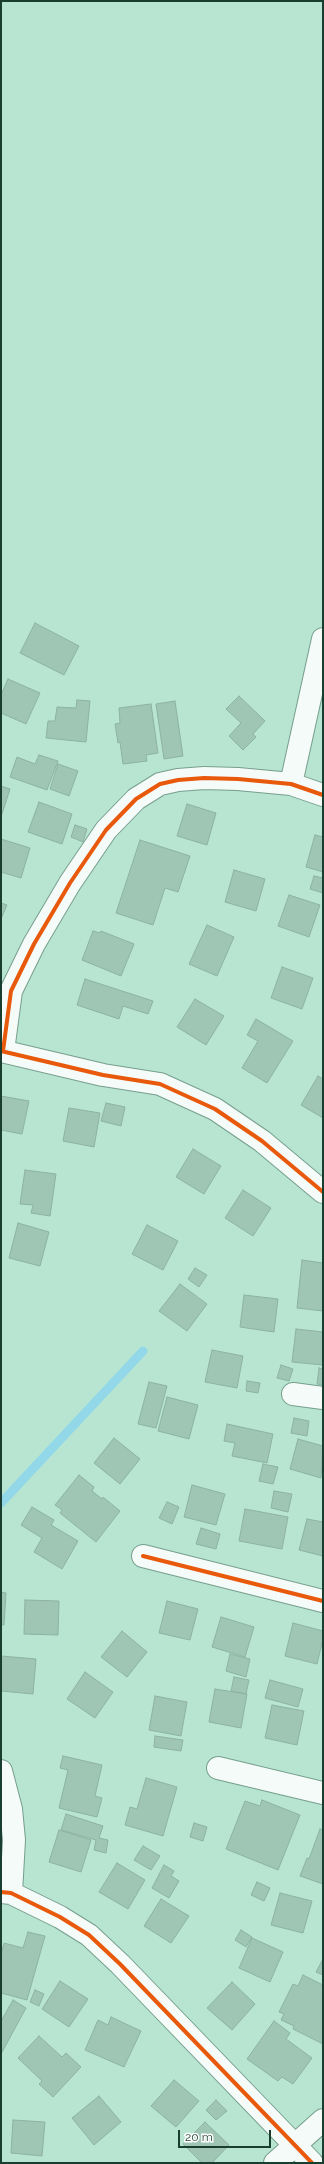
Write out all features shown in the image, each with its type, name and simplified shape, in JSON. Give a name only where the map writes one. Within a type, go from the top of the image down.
[{"type":"street","points":[[291,784],[323,639]]},
{"type":"street","points":[[322,1190],[262,1141],[221,1113],[167,1087],[2,1051],[11,991],[34,944],[70,883],[106,830],[136,799],[160,784],[178,780],[238,779],[291,784],[323,795]]},
{"type":"street","points":[[293,1394],[323,1398]]},
{"type":"street","points":[[144,1556],[323,1601]]},
{"type":"street","points":[[218,1768],[323,1793]]},
{"type":"street","points":[[1,1771],[11,1809],[14,1840],[6,1892],[60,1917],[89,1935],[125,1970],[312,2163]]},
{"type":"street","points":[[275,2163],[323,2120]]},
{"type":"building","points":[[35,623],[79,646],[64,675],[20,653]]},
{"type":"building","points":[[8,679],[40,693],[26,724],[1,713],[1,695]]},
{"type":"building","points":[[239,696],[265,721],[253,734],[256,737],[243,750],[229,736],[241,723],[226,709]]},
{"type":"building","points":[[77,700],[90,701],[86,742],[46,738],[48,721],[55,721],[57,707],[76,708]]},
{"type":"building","points":[[175,701],[183,756],[164,759],[156,704]]},
{"type":"building","points":[[151,704],[158,753],[146,755],[147,761],[123,764],[120,742],[118,743],[115,724],[120,723],[119,708]]},
{"type":"building","points":[[39,755],[58,761],[47,790],[10,777],[17,757],[35,764]]},
{"type":"building","points":[[58,764],[78,771],[69,796],[50,789]]},
{"type":"building","points":[[1,786],[10,789],[1,817]]},
{"type":"building","points":[[39,802],[72,814],[62,844],[28,832]]},
{"type":"building","points":[[187,804],[216,813],[207,845],[177,836]]},
{"type":"building","points":[[75,825],[87,829],[83,842],[71,837]]},
{"type":"building","points":[[315,835],[323,837],[323,872],[306,867]]},
{"type":"building","points":[[1,839],[30,848],[21,878],[1,872]]},
{"type":"building","points":[[140,840],[190,856],[178,892],[165,888],[153,925],[116,913]]},
{"type":"building","points":[[234,870],[265,879],[256,911],[225,902]]},
{"type":"building","points":[[314,876],[323,878],[323,893],[310,889]]},
{"type":"building","points":[[289,895],[320,905],[309,937],[278,926]]},
{"type":"building","points":[[1,903],[7,905],[1,919]]},
{"type":"building","points":[[207,925],[234,937],[217,976],[189,964]]},
{"type":"building","points":[[93,931],[100,933],[101,931],[134,944],[121,976],[82,960]]},
{"type":"building","points":[[282,967],[313,978],[302,1009],[271,998]]},
{"type":"building","points":[[85,979],[153,1001],[148,1014],[123,1006],[119,1019],[77,1005]]},
{"type":"building","points":[[195,999],[224,1016],[206,1045],[177,1027]]},
{"type":"building","points":[[256,1019],[293,1041],[267,1083],[242,1068],[258,1041],[247,1035]]},
{"type":"building","points":[[318,1076],[323,1079],[323,1118],[301,1105]]},
{"type":"building","points":[[1,1096],[29,1101],[22,1134],[1,1130]]},
{"type":"building","points":[[106,1103],[125,1107],[121,1126],[101,1121]]},
{"type":"building","points":[[69,1108],[100,1113],[94,1147],[63,1141]]},
{"type":"building","points":[[193,1149],[221,1166],[204,1194],[176,1177]]},
{"type":"building","points":[[25,1170],[56,1174],[50,1216],[31,1213],[33,1205],[20,1204]]},
{"type":"building","points":[[243,1190],[271,1208],[253,1236],[225,1218]]},
{"type":"building","points":[[18,1223],[49,1232],[40,1266],[9,1258]]},
{"type":"building","points":[[147,1225],[178,1241],[163,1270],[132,1254]]},
{"type":"building","points":[[302,1260],[323,1263],[323,1311],[297,1308]]},
{"type":"building","points":[[195,1268],[207,1275],[199,1287],[188,1279]]},
{"type":"building","points":[[180,1284],[207,1304],[187,1331],[159,1311]]},
{"type":"building","points":[[244,1295],[278,1299],[274,1332],[240,1327]]},
{"type":"building","points":[[296,1329],[323,1332],[323,1365],[292,1362]]},
{"type":"building","points":[[212,1350],[243,1356],[237,1388],[205,1382]]},
{"type":"building","points":[[281,1365],[293,1369],[289,1381],[277,1378]]},
{"type":"building","points":[[319,1368],[323,1369],[323,1385],[317,1384]]},
{"type":"building","points":[[247,1381],[260,1383],[258,1393],[246,1391]]},
{"type":"building","points":[[149,1382],[167,1386],[156,1428],[138,1424]]},
{"type":"building","points":[[167,1397],[198,1405],[189,1439],[158,1431]]},
{"type":"building","points":[[294,1418],[309,1421],[307,1436],[291,1433]]},
{"type":"building","points":[[227,1424],[273,1434],[267,1463],[232,1456],[235,1443],[224,1441]]},
{"type":"building","points":[[114,1438],[140,1459],[120,1484],[94,1463]]},
{"type":"building","points":[[298,1439],[323,1446],[321,1478],[290,1469]]},
{"type":"building","points":[[263,1464],[278,1467],[273,1484],[259,1481]]},
{"type":"building","points":[[79,1475],[94,1487],[92,1491],[102,1499],[103,1497],[120,1511],[96,1542],[60,1513],[62,1510],[55,1505]]},
{"type":"building","points":[[192,1485],[225,1494],[216,1525],[184,1517]]},
{"type":"building","points":[[274,1491],[292,1494],[288,1512],[271,1508]]},
{"type":"building","points":[[167,1502],[179,1507],[172,1524],[159,1518]]},
{"type":"building","points":[[32,1507],[54,1520],[51,1525],[78,1541],[62,1569],[34,1552],[42,1538],[21,1525]]},
{"type":"building","points":[[245,1509],[288,1517],[282,1549],[239,1541]]},
{"type":"building","points":[[307,1519],[323,1522],[323,1556],[299,1550]]},
{"type":"building","points":[[201,1528],[220,1534],[216,1549],[196,1544]]},
{"type":"building","points":[[1,1592],[6,1593],[4,1625],[1,1625]]},
{"type":"building","points":[[25,1600],[59,1601],[58,1635],[24,1634]]},
{"type":"building","points":[[167,1601],[198,1609],[190,1640],[159,1633]]},
{"type":"building","points":[[221,1617],[254,1627],[245,1657],[212,1647]]},
{"type":"building","points":[[293,1623],[323,1631],[323,1639],[317,1664],[285,1656]]},
{"type":"building","points":[[122,1631],[147,1652],[127,1677],[101,1657]]},
{"type":"building","points":[[230,1654],[250,1659],[246,1677],[226,1671]]},
{"type":"building","points":[[1,1656],[36,1659],[33,1694],[1,1691]]},
{"type":"building","points":[[85,1672],[113,1692],[95,1718],[67,1699]]},
{"type":"building","points":[[234,1677],[249,1680],[246,1694],[231,1691]]},
{"type":"building","points":[[270,1680],[303,1689],[298,1707],[265,1698]]},
{"type":"building","points":[[215,1689],[247,1694],[241,1728],[209,1722]]},
{"type":"building","points":[[155,1696],[187,1702],[181,1736],[149,1730]]},
{"type":"building","points":[[272,1705],[304,1711],[297,1745],[265,1738]]},
{"type":"building","points":[[155,1736],[183,1740],[181,1751],[154,1747]]},
{"type":"building","points":[[63,1756],[102,1765],[95,1796],[102,1798],[97,1817],[59,1808],[68,1770],[60,1768]]},
{"type":"building","points":[[146,1778],[177,1787],[163,1836],[125,1825],[130,1807],[137,1809]]},
{"type":"building","points":[[262,1800],[300,1815],[278,1870],[226,1849],[245,1801],[260,1806]]},
{"type":"building","points":[[66,1814],[103,1826],[99,1838],[108,1840],[106,1853],[94,1850],[96,1840],[61,1830]]},
{"type":"building","points":[[194,1823],[207,1827],[203,1841],[190,1837]]},
{"type":"building","points":[[320,1829],[323,1830],[323,1884],[300,1876],[307,1858],[309,1859]]},
{"type":"building","points":[[59,1830],[91,1840],[81,1872],[49,1862]]},
{"type":"building","points":[[143,1846],[160,1856],[151,1870],[134,1860]]},
{"type":"building","points":[[117,1863],[145,1880],[128,1909],[99,1892]]},
{"type":"building","points":[[164,1865],[174,1871],[171,1876],[179,1881],[169,1898],[152,1888]]},
{"type":"building","points":[[257,1882],[270,1888],[264,1901],[251,1895]]},
{"type":"building","points":[[280,1893],[312,1901],[303,1933],[271,1925]]},
{"type":"building","points":[[161,1899],[189,1916],[171,1943],[144,1926]]},
{"type":"building","points":[[241,1930],[252,1937],[246,1947],[235,1940]]},
{"type":"building","points":[[28,1932],[45,1936],[27,2000],[1,1993],[1,1955],[4,1943],[23,1948]]},
{"type":"building","points":[[252,1938],[283,1952],[270,1982],[239,1968]]},
{"type":"building","points":[[323,1959],[323,1975],[316,1972]]},
{"type":"building","points":[[303,1975],[323,1985],[323,2044],[293,2029],[294,2026],[281,2020],[284,2014],[279,2012],[293,1984],[298,1986]]},
{"type":"building","points":[[60,1981],[88,1999],[69,2027],[42,2009]]},
{"type":"building","points":[[232,1982],[255,2004],[232,2030],[207,2008]]},
{"type":"building","points":[[35,1990],[44,1994],[39,2006],[30,2002]]},
{"type":"building","points":[[13,2000],[26,2008],[1,2054],[1,2021]]},
{"type":"building","points":[[111,2017],[141,2031],[124,2067],[85,2050],[98,2020],[108,2025]]},
{"type":"building","points":[[274,2021],[290,2033],[286,2039],[312,2058],[293,2084],[282,2077],[278,2081],[247,2059]]},
{"type":"building","points":[[39,2036],[62,2057],[66,2053],[81,2067],[53,2097],[39,2084],[42,2081],[18,2058]]},
{"type":"building","points":[[174,2080],[199,2101],[176,2127],[151,2106]]},
{"type":"building","points":[[99,2096],[121,2122],[94,2145],[72,2118]]},
{"type":"building","points":[[216,2100],[227,2111],[216,2120],[206,2110]]},
{"type":"building","points":[[13,2120],[45,2122],[42,2156],[11,2153]]},
{"type":"building","points":[[205,2122],[229,2145],[212,2163],[202,2163],[183,2144]]},
{"type":"waterway","points":[[1,1503],[143,1351]]},
{"type":"cycle path","points":[[3,1051],[11,991],[34,944],[70,883],[106,830],[136,799],[160,784],[178,780],[204,778],[238,779],[291,784],[323,795]]},
{"type":"cycle path","points":[[1,1051],[103,1075],[160,1084],[215,1109],[262,1141],[323,1192]]},
{"type":"cycle path","points":[[143,1556],[323,1601]]},
{"type":"cycle path","points":[[1,1892],[11,1893],[60,1917],[89,1935],[120,1964],[312,2163]]}]
